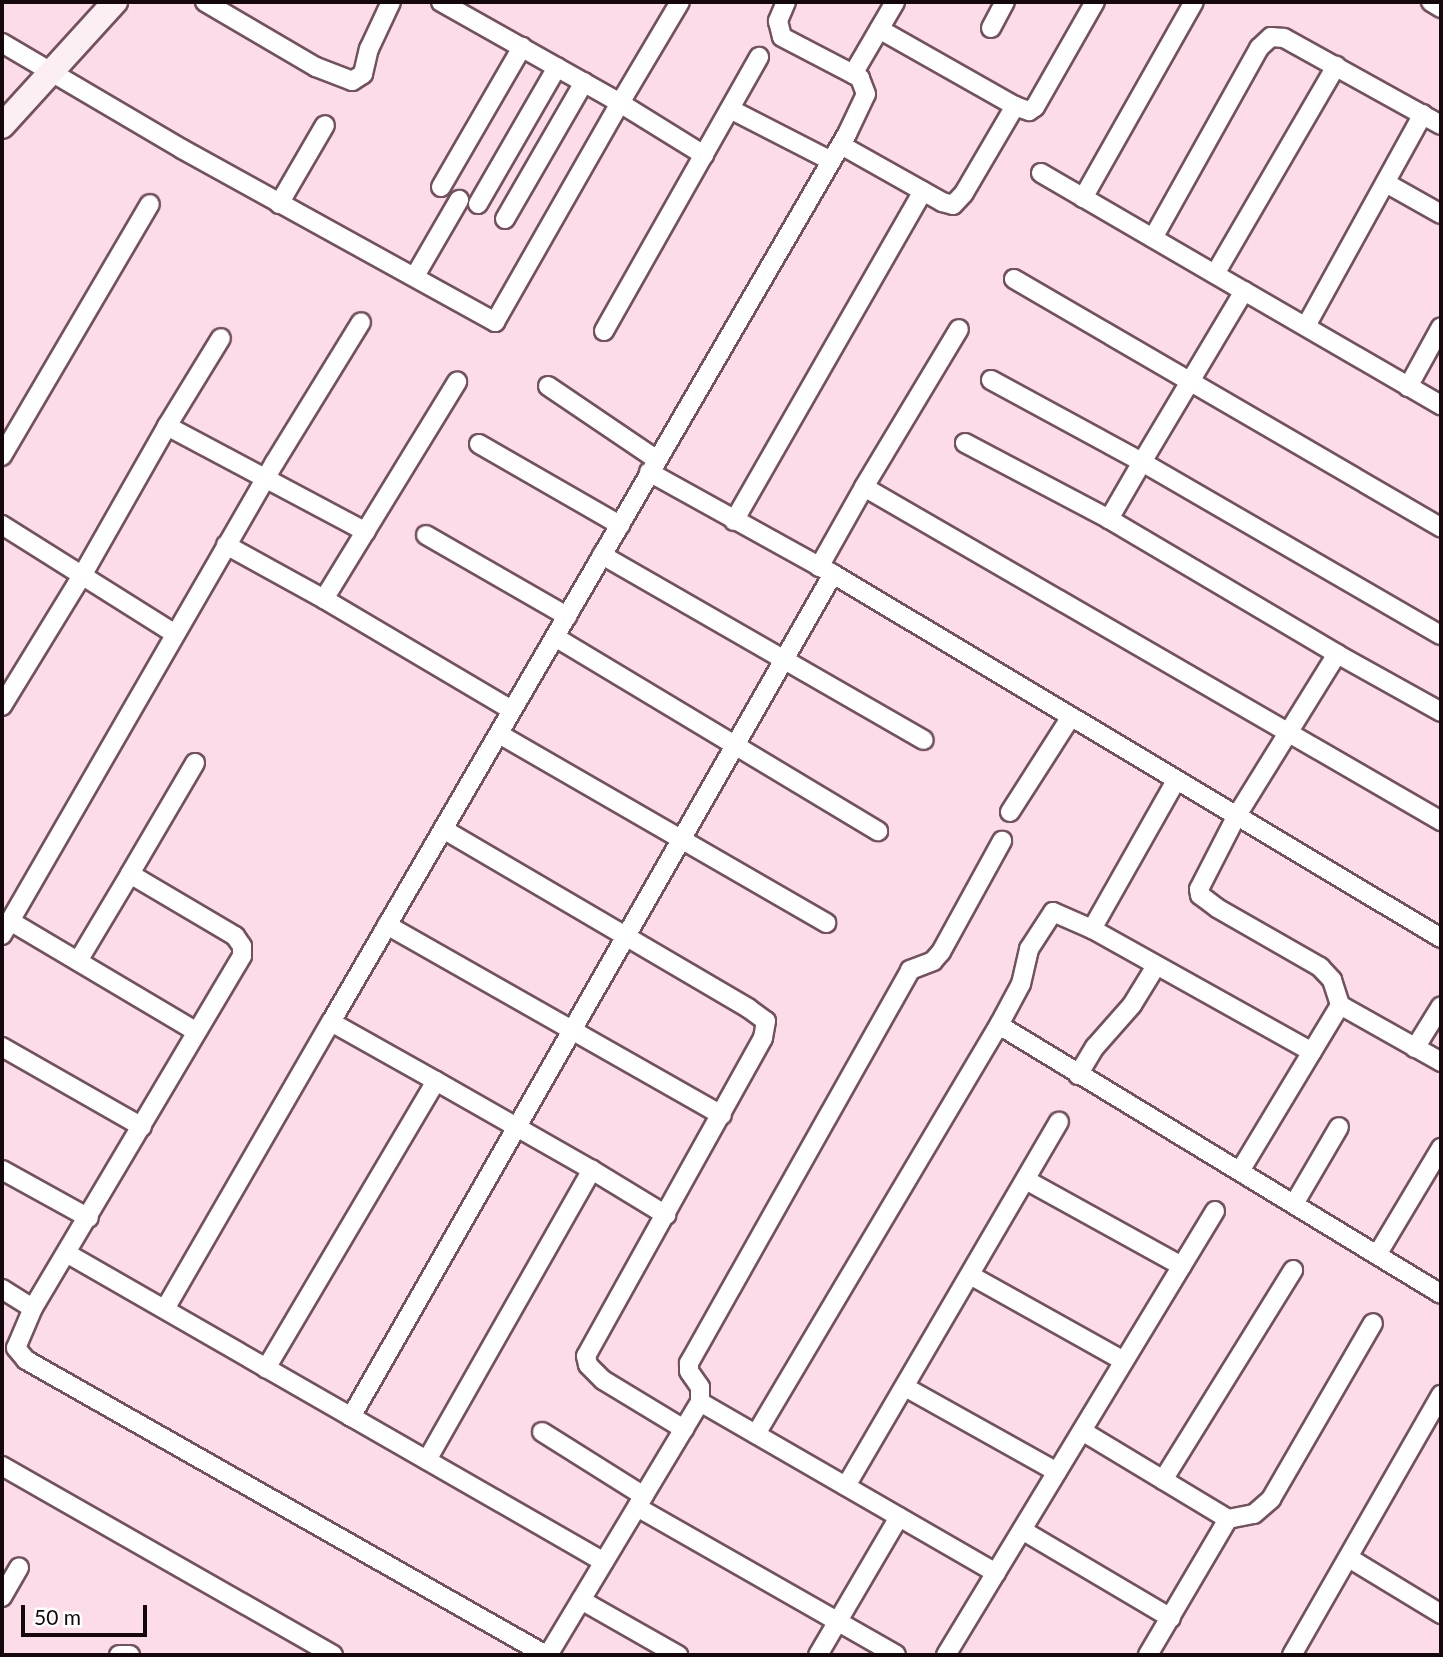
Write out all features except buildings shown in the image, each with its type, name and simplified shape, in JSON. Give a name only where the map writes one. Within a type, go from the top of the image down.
[{"type":"street","points":[[2,126],[115,2]]},
{"type":"street","points":[[205,2],[316,67],[352,81],[363,74],[369,49],[391,2]]},
{"type":"street","points":[[441,2],[584,82],[704,155]]},
{"type":"street","points":[[2,43],[279,204],[495,322],[680,2]]},
{"type":"street","points":[[165,1310],[841,145],[866,94],[860,78],[782,37],[778,21],[786,2]]},
{"type":"street","points":[[853,74],[895,2]]},
{"type":"street","points":[[991,28],[1005,2]]},
{"type":"street","points":[[879,29],[1015,106],[1029,111],[1035,107],[1096,2]]},
{"type":"street","points":[[1083,198],[1194,2]]},
{"type":"street","points":[[1431,2],[1441,8]]},
{"type":"street","points":[[1153,238],[1265,41],[1271,37],[1284,38],[1441,125]]},
{"type":"street","points":[[441,187],[522,47]]},
{"type":"street","points":[[604,331],[759,57]]},
{"type":"street","points":[[1215,274],[1336,66]]},
{"type":"street","points":[[478,204],[556,67]]},
{"type":"street","points":[[505,219],[584,82]]},
{"type":"street","points":[[841,145],[950,205],[959,202],[1015,106]]},
{"type":"street","points":[[730,109],[831,161]]},
{"type":"street","points":[[1306,327],[1423,114]]},
{"type":"street","points":[[279,204],[325,125]]},
{"type":"street","points":[[1041,173],[1441,405]]},
{"type":"street","points":[[1386,183],[1441,214]]},
{"type":"street","points":[[733,521],[923,191]]},
{"type":"street","points":[[415,276],[459,200]]},
{"type":"street","points":[[2,456],[150,204]]},
{"type":"street","points":[[1014,279],[1191,379],[1441,528]]},
{"type":"street","points":[[1109,519],[1244,290]]},
{"type":"street","points":[[197,1032],[78,961],[6,928],[226,545],[361,322]]},
{"type":"street","points":[[1408,387],[1441,327]]},
{"type":"street","points":[[351,1417],[783,660],[864,487],[959,329]]},
{"type":"street","points":[[2,706],[83,574],[167,426],[221,338]]},
{"type":"street","points":[[991,380],[1142,462],[1441,635]]},
{"type":"street","points":[[324,599],[457,382]]},
{"type":"street","points":[[548,386],[733,521],[826,571],[1175,782],[1441,938]]},
{"type":"street","points":[[167,426],[366,533]]},
{"type":"street","points":[[965,443],[1109,519],[1337,654],[1441,712]]},
{"type":"street","points":[[480,444],[620,525]]},
{"type":"street","points":[[864,487],[1441,821]]},
{"type":"street","points":[[2,525],[175,634]]},
{"type":"street","points":[[426,535],[567,616]]},
{"type":"street","points":[[226,545],[324,599],[512,710]]},
{"type":"street","points":[[602,555],[924,740]]},
{"type":"street","points":[[555,637],[878,831]]},
{"type":"street","points":[[1337,654],[1236,817],[1200,882],[1200,895],[1217,908],[1320,967],[1332,980],[1340,1005],[1441,1062]]},
{"type":"street","points":[[1010,813],[1070,718]]},
{"type":"street","points":[[499,734],[826,923]]},
{"type":"street","points":[[78,961],[195,763]]},
{"type":"street","points":[[1093,929],[1175,782]]},
{"type":"street","points":[[443,829],[766,1021],[764,1038],[586,1356],[588,1365],[603,1380],[684,1429]]},
{"type":"street","points":[[130,874],[227,931],[242,946],[241,960],[68,1254],[33,1308],[16,1348],[26,1360],[547,1655],[700,1402],[699,1387],[689,1371],[689,1363],[910,970],[933,961],[941,952],[1002,841]]},
{"type":"street","points":[[756,1434],[999,1025],[1021,984],[1030,949],[1049,915],[1062,914],[1093,929],[1312,1052]]},
{"type":"street","points":[[387,925],[722,1115]]},
{"type":"street","points":[[1079,1075],[1100,1040],[1132,1005],[1156,966]]},
{"type":"street","points":[[1240,1171],[1340,1005]]},
{"type":"street","points":[[1415,1048],[1441,1006]]},
{"type":"street","points":[[331,1022],[666,1215]]},
{"type":"street","points":[[999,1025],[1441,1294]]},
{"type":"street","points":[[2,1047],[142,1127]]},
{"type":"street","points":[[266,1368],[436,1081]]},
{"type":"street","points":[[846,1486],[1059,1122]]},
{"type":"street","points":[[1294,1204],[1339,1127]]},
{"type":"street","points":[[1377,1255],[1441,1148]]},
{"type":"street","points":[[2,1170],[89,1218]]},
{"type":"street","points":[[427,1460],[499,1329],[592,1170]]},
{"type":"street","points":[[1027,1180],[1182,1266]]},
{"type":"street","points":[[946,1655],[1215,1211]]},
{"type":"street","points":[[68,1254],[604,1562]]},
{"type":"street","points":[[1163,1480],[1293,1270]]},
{"type":"street","points":[[970,1275],[1124,1361]]},
{"type":"street","points":[[2,1289],[33,1308]]},
{"type":"street","points":[[1082,1431],[1228,1519],[1254,1514],[1271,1499],[1373,1323]]},
{"type":"street","points":[[905,1387],[1057,1472]]},
{"type":"street","points":[[1292,1655],[1441,1395]]},
{"type":"street","points":[[700,1402],[996,1573]]},
{"type":"street","points":[[542,1432],[641,1502],[896,1655]]},
{"type":"street","points":[[2,1466],[333,1655]]},
{"type":"street","points":[[818,1655],[899,1517]]},
{"type":"street","points":[[1148,1655],[1228,1519]]},
{"type":"street","points":[[1022,1530],[1171,1618]]},
{"type":"street","points":[[1349,1558],[1441,1614]]},
{"type":"street","points":[[2,1597],[19,1568]]},
{"type":"street","points":[[581,1600],[678,1655]]},
{"type":"street","points":[[119,1655],[130,1655]]}]
